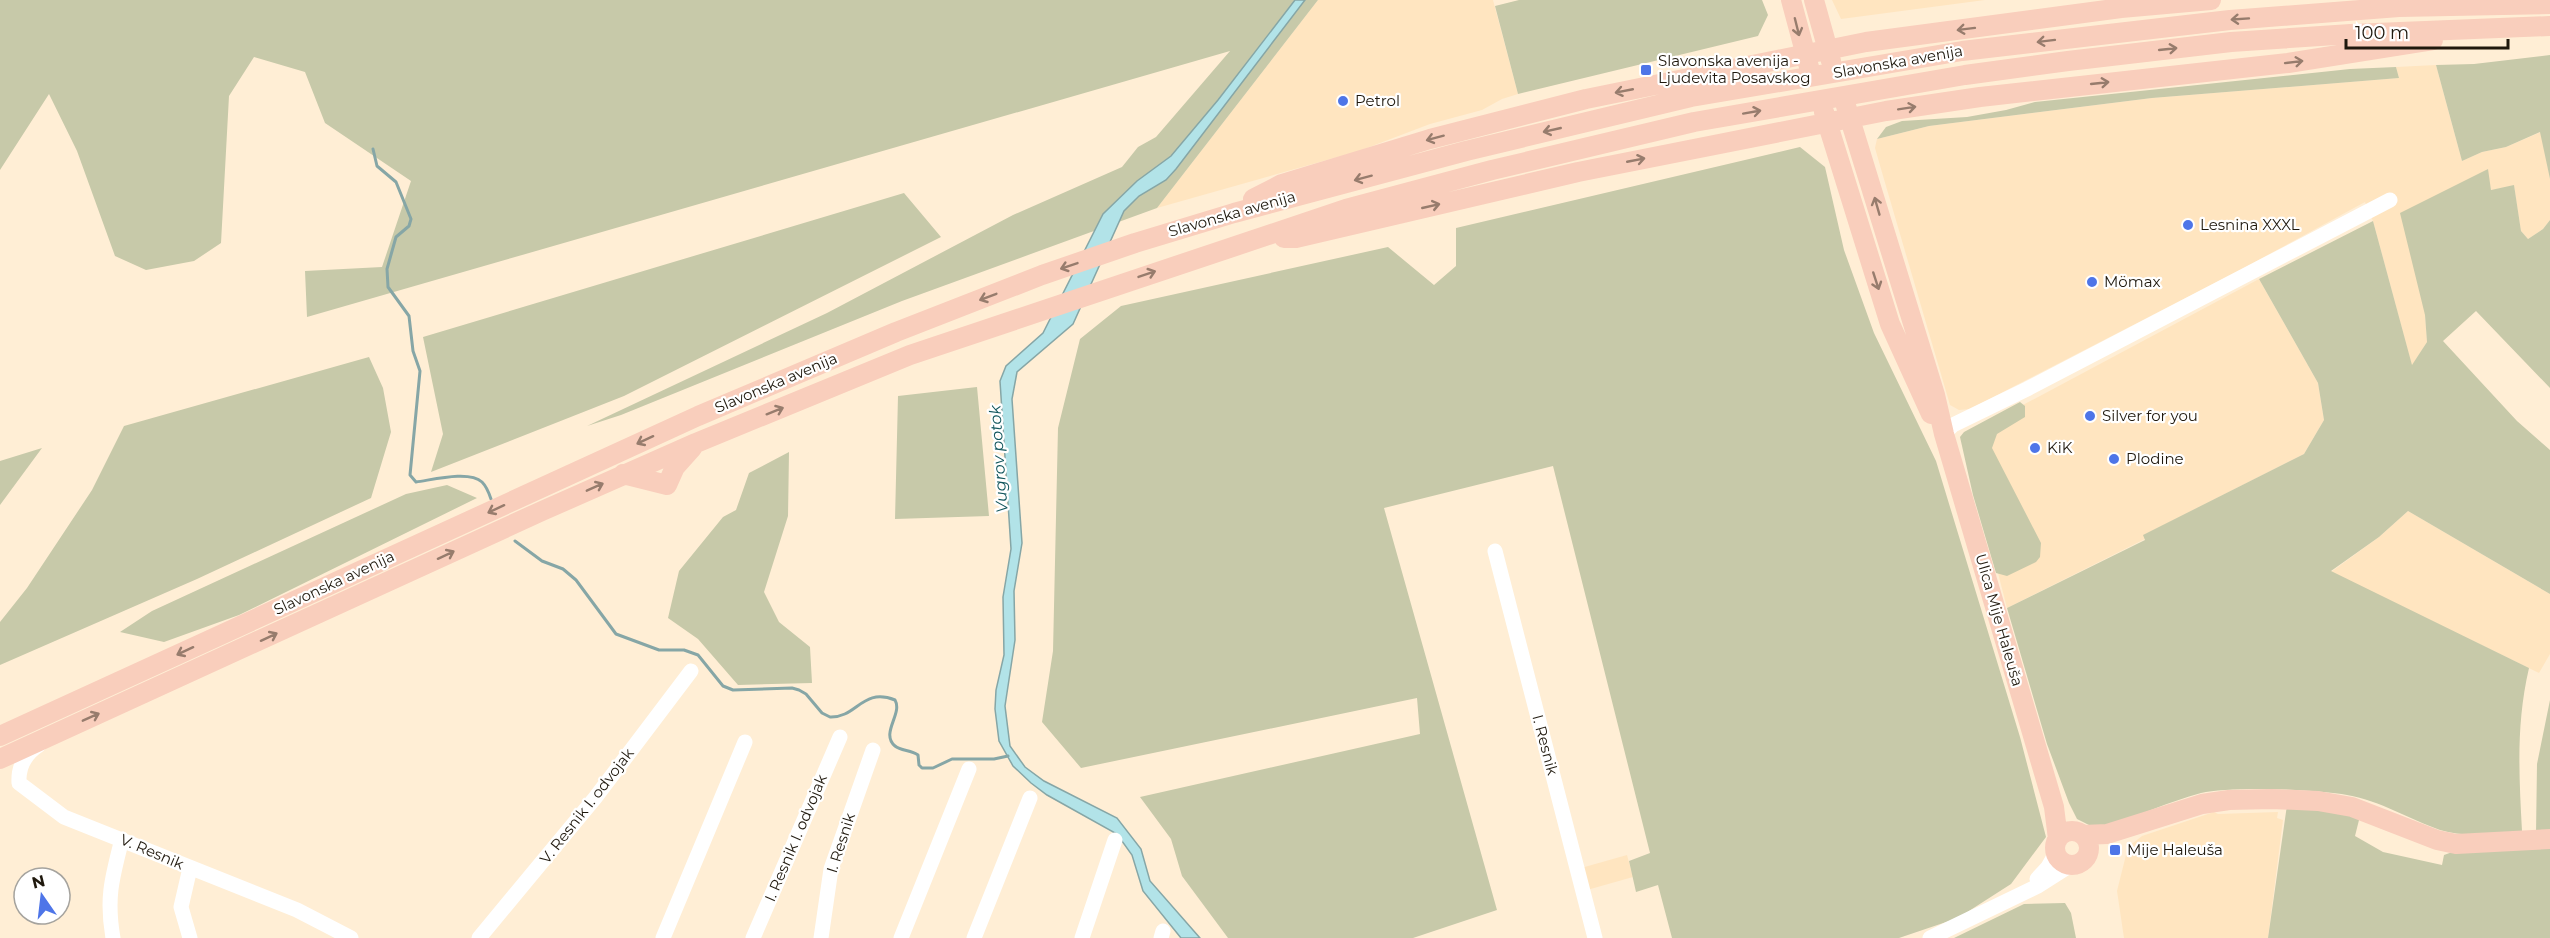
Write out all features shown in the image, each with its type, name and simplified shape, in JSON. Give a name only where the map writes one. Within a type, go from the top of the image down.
[{"type":"main road","name":"Ulica Mije Haleuša","points":[[1791,0],[1804,54],[1893,332],[1923,399],[1944,434]]},
{"type":"main road","name":"Ulica Mije Haleuša","points":[[1814,0],[1827,49],[1935,395],[1944,434],[2067,854]]},
{"type":"main road","points":[[1234,213],[1260,194],[1282,184],[1430,139],[1586,99],[1827,49],[2121,8],[2211,0]]},
{"type":"main road","name":"Slavonska avenija","points":[[0,736],[698,416],[896,332],[1042,275],[1135,243],[1234,213],[1466,151],[1690,97],[1962,51],[2230,20],[2398,8],[2550,4]]},
{"type":"main road","name":"Slavonska avenija","points":[[0,759],[623,474],[910,355],[1346,208],[1492,170],[1694,122],[1965,75],[2231,42],[2550,26]]},
{"type":"main road","points":[[1250,239],[1296,238],[1578,172],[1850,118],[1980,97],[2358,53],[2431,41],[2476,28]]},
{"type":"main road","points":[[623,474],[667,486],[675,467],[696,443]]},
{"type":"main road","points":[[2067,854],[2067,832],[2107,834],[2183,808],[2229,800],[2318,801],[2364,810],[2448,843],[2550,839]]},
{"type":"main road","name":"Ulica Mije Haleuša","points":[[2054,807],[2071,827],[2081,834]]},
{"type":"main road","points":[[2067,854],[2146,821]]},
{"type":"main road","points":[[2067,854],[2089,849],[2081,834]]},
{"type":"street","points":[[1944,434],[1953,425],[2027,389],[2390,200]]},
{"type":"street","name":"I. Resnik","points":[[1495,551],[1595,938]]},
{"type":"street","name":"V. Resnik I. odvojak","points":[[479,938],[595,798],[691,671]]},
{"type":"street","name":"V. Resnik","points":[[56,733],[31,750],[18,773],[19,783],[64,817],[297,910],[351,938]]},
{"type":"street","name":"I. Resnik I. odvojak","points":[[753,938],[840,737]]},
{"type":"street","points":[[663,938],[745,742]]},
{"type":"street","name":"I. Resnik","points":[[821,938],[831,869],[873,750]]},
{"type":"street","points":[[901,938],[969,769]]},
{"type":"street","points":[[974,938],[1030,798]]},
{"type":"street","points":[[113,938],[109,914],[110,883],[122,839]]},
{"type":"street","points":[[1082,938],[1115,840]]},
{"type":"street","points":[[1930,938],[2016,897],[2067,854]]},
{"type":"street","points":[[190,868],[181,907],[190,938]]},
{"type":"shaded area","points":[[1318,0],[1493,0],[1518,94],[1502,99],[1482,110],[1430,124],[1359,151],[1157,208]]},
{"type":"shaded area","points":[[1832,0],[1985,0],[1841,19]]},
{"type":"shaded area","points":[[2436,65],[2462,161],[2482,152],[2506,147],[2541,132],[2550,179],[2550,220],[2543,229],[2528,239],[2521,231],[2514,186],[2491,190],[2487,169],[2425,315],[2427,342],[2412,366],[2373,221],[2365,202],[2242,269],[1970,409],[1959,410],[1950,405],[1875,148],[1877,139],[1929,126],[2152,98],[2399,78],[2396,67]]},
{"type":"shaded area","points":[[2259,279],[2318,383],[2324,420],[2304,454],[2144,535],[2145,539],[2007,608],[1963,437]]},
{"type":"shaded area","points":[[2408,511],[2550,594],[2550,654],[2539,673],[2331,572],[2379,537]]},
{"type":"shaded area","points":[[2214,812],[2218,814],[2278,812],[2277,818],[2283,820],[2268,938],[2124,938],[2117,891],[2128,847],[2142,836]]},
{"type":"shaded area","points":[[1627,855],[1633,877],[1587,890],[1581,868]]},
{"type":"green space","points":[[0,0],[1318,0],[1157,208],[902,301],[621,415],[587,426],[827,313],[1013,215],[1122,167],[1138,147],[1156,137],[1230,51],[307,317],[305,271],[382,267],[411,181],[325,123],[305,72],[254,57],[229,96],[221,243],[194,261],[146,270],[115,256],[77,151],[49,94],[0,170]]},
{"type":"green space","points":[[1519,0],[1762,0],[1768,15],[1758,36],[1518,94],[1495,6]]},
{"type":"green space","points":[[2550,55],[2550,179],[2540,132],[2506,147],[2482,152],[2462,161],[2436,65],[2474,64]]},
{"type":"green space","points":[[2396,67],[2399,78],[2152,98],[1929,126],[1877,139],[1886,127],[1902,121],[1967,117],[2035,102],[2350,69]]},
{"type":"green space","points":[[1800,147],[1825,167],[1844,250],[1874,333],[1936,461],[2020,737],[2046,837],[2011,884],[1958,918],[1899,938],[1672,938],[1658,885],[1636,892],[1629,861],[1650,853],[1553,466],[1384,508],[1497,910],[1413,938],[1228,938],[1182,876],[1171,839],[1140,797],[1420,734],[1417,698],[1081,768],[1042,722],[1053,651],[1058,428],[1080,339],[1121,306],[1388,247],[1434,285],[1456,266],[1456,228]]},
{"type":"green space","points":[[2488,169],[2491,190],[2514,185],[2521,231],[2528,239],[2543,229],[2550,220],[2550,388],[2476,311],[2443,341],[2517,421],[2550,450],[2550,594],[2408,511],[2379,537],[2331,571],[2529,668],[2520,729],[2522,831],[2460,834],[2440,830],[2383,806],[2347,795],[2273,789],[2201,793],[2107,828],[2091,826],[2077,819],[2047,744],[2007,608],[2145,540],[2143,535],[2304,454],[2324,420],[2318,383],[2259,279],[2373,221],[2412,365],[2427,342],[2425,315],[2400,213]]},
{"type":"green space","points":[[904,193],[941,237],[624,396],[431,472],[443,434],[423,337]]},
{"type":"green space","points":[[369,357],[383,388],[391,432],[371,498],[197,579],[0,665],[0,622],[27,588],[92,490],[124,426]]},
{"type":"green space","points":[[977,387],[989,516],[895,519],[898,396]]},
{"type":"green space","points":[[2020,402],[2025,406],[2025,417],[1997,434],[1992,448],[2041,543],[2040,557],[2036,562],[2007,576],[1996,573],[1973,495],[1960,437],[1964,432]]},
{"type":"green space","points":[[42,448],[0,505],[0,461]]},
{"type":"green space","points":[[789,452],[788,516],[764,592],[779,622],[810,647],[812,683],[738,685],[698,639],[668,618],[679,571],[723,517],[736,510],[749,473]]},
{"type":"green space","points":[[447,485],[477,498],[239,615],[164,642],[120,632],[152,611],[406,494]]},
{"type":"green space","points":[[2550,700],[2550,830],[2536,833],[2537,764]]},
{"type":"green space","points":[[2287,805],[2360,816],[2355,836],[2383,852],[2442,865],[2444,855],[2458,850],[2550,844],[2550,938],[2268,938]]},
{"type":"green space","points":[[2065,903],[2071,913],[2076,938],[1954,938],[2024,904]]},
{"type":"water","points":[[1295,0],[1305,0],[1176,169],[1166,180],[1139,196],[1124,211],[1073,324],[1017,372],[1012,399],[1022,543],[1014,591],[1015,640],[1005,706],[1010,746],[1025,767],[1044,781],[1117,818],[1141,849],[1150,881],[1200,938],[1181,938],[1143,891],[1132,855],[1117,834],[1047,795],[1031,783],[1013,766],[999,741],[995,709],[996,690],[1004,655],[1003,597],[1011,549],[1000,381],[1006,366],[1043,333],[1103,214],[1137,181],[1171,156],[1218,100]]},
{"type":"waterway","points":[[373,149],[377,166],[396,182],[411,219],[409,226],[396,237],[387,269],[388,287],[409,316],[413,351],[420,371],[410,475],[416,482],[460,476],[476,478],[485,486],[491,499]]},
{"type":"waterway","points":[[515,541],[542,561],[563,569],[576,580],[616,634],[659,650],[684,650],[698,655],[723,686],[733,690],[792,688],[799,690],[806,694],[822,713],[830,717],[847,713],[875,697],[895,700],[897,705],[891,729],[891,741],[897,748],[918,755],[919,765],[922,768],[933,768],[952,759],[994,759],[1008,756]]},
{"type":"place","name":"Slavonska avenija - Ljudevita Posavskog","points":[[1646,70]]},
{"type":"place","name":"Petrol","points":[[1343,101]]},
{"type":"place","name":"Lesnina XXXL","points":[[2188,225]]},
{"type":"place","name":"Mömax","points":[[2092,282]]},
{"type":"place","name":"Silver for you","points":[[2090,416]]},
{"type":"place","name":"KiK","points":[[2035,448]]},
{"type":"place","name":"Plodine","points":[[2114,459]]},
{"type":"place","name":"Mije Haleuša","points":[[2115,850]]},
{"type":"water label","name":"Vugrov potok","points":[[998,459]]}]
